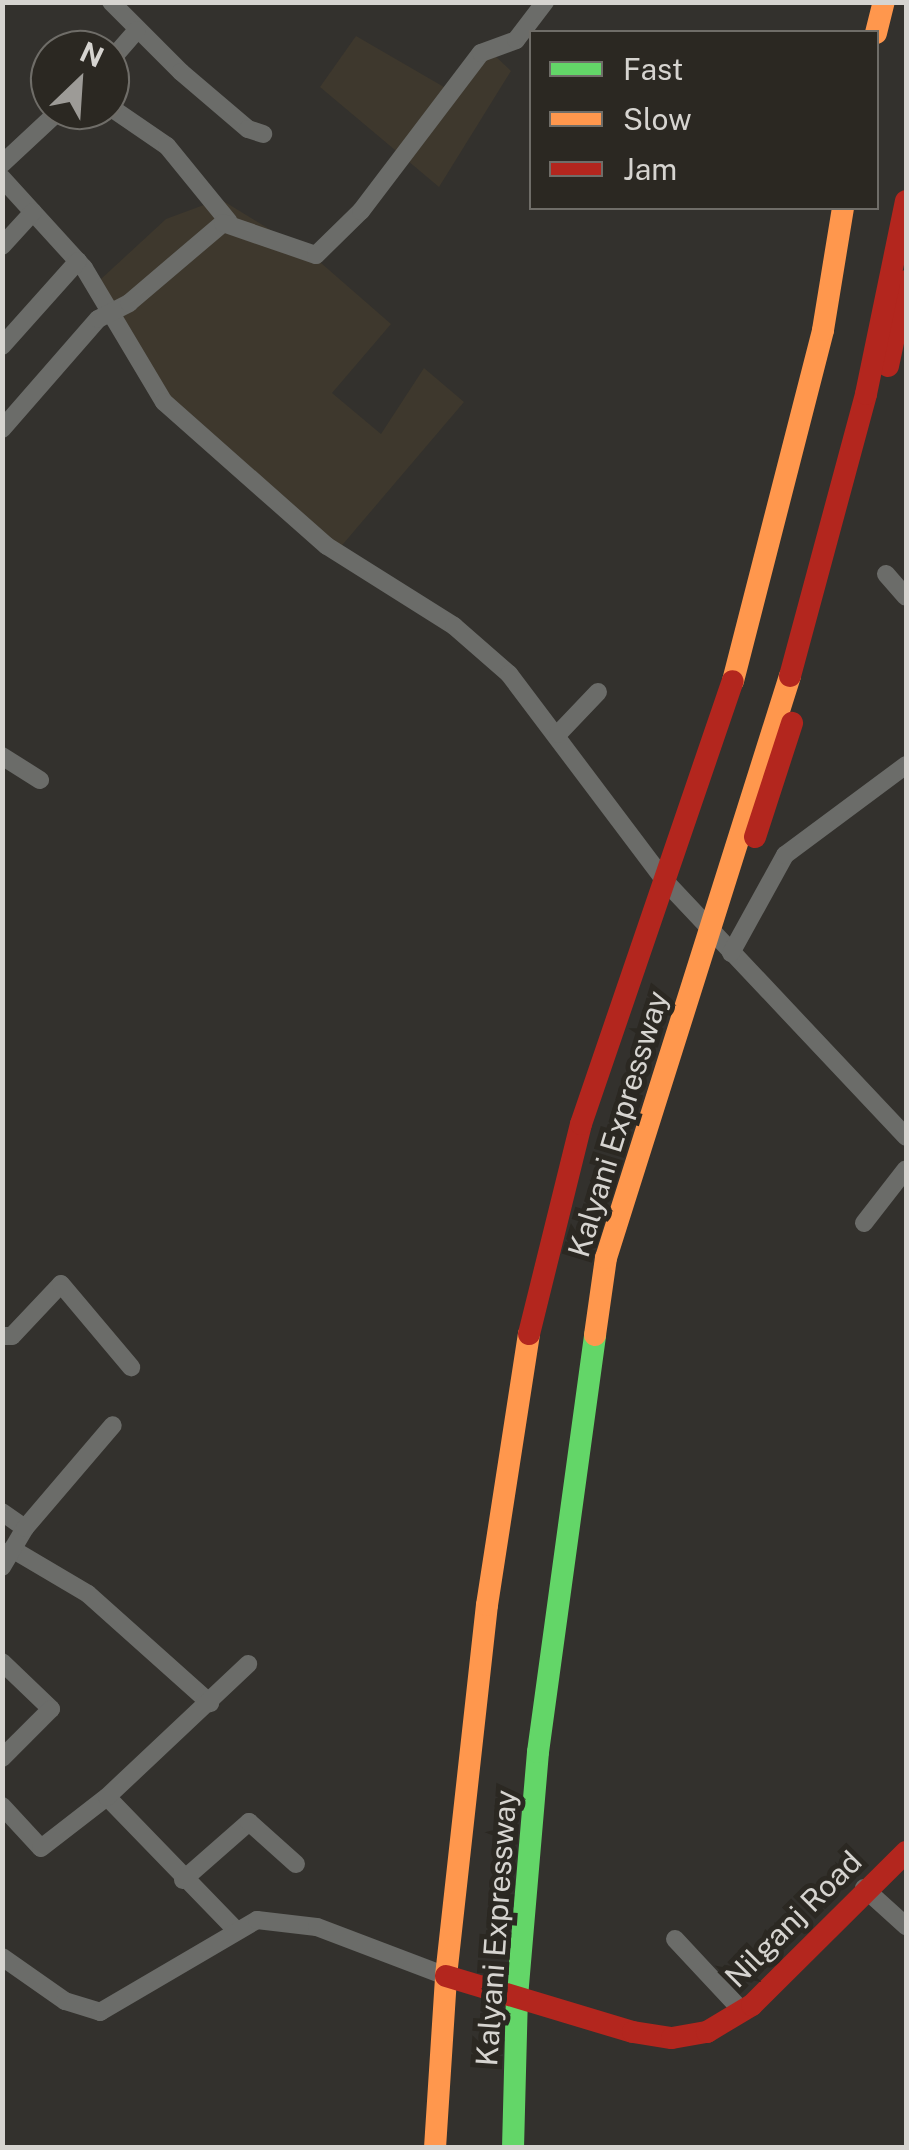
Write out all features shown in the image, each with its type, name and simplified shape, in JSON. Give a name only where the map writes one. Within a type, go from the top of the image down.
[{"type":"main road","points":[[876,30],[878,5]]},
{"type":"main road","name":"Kalyani Expressway","points":[[513,2148],[517,1997],[538,1752],[615,1222],[719,941],[866,394],[906,201]]},
{"type":"main road","name":"Kalyani Expressway","points":[[435,2148],[446,1976],[487,1604],[526,1348],[581,1124],[751,627],[823,330],[842,210]]},
{"type":"main road","points":[[719,941],[817,642],[906,281]]},
{"type":"main road","name":"Nilganj Road","points":[[446,1976],[672,2038],[715,2030],[743,2012],[864,1888],[906,1852]]},
{"type":"street","points":[[111,2],[248,129],[263,134]]},
{"type":"street","points":[[130,120],[168,146],[229,222],[316,255],[361,210],[482,53],[516,40],[545,2]]},
{"type":"street","points":[[130,38],[137,30]]},
{"type":"street","points":[[2,164],[39,130]]},
{"type":"street","points":[[2,178],[78,262],[146,379],[216,453],[327,546],[483,650],[558,734],[664,880],[906,1137]]},
{"type":"street","points":[[2,246],[33,212]]},
{"type":"street","points":[[2,430],[110,312],[229,222]]},
{"type":"street","points":[[2,346],[78,262]]},
{"type":"street","points":[[886,574],[906,597]]},
{"type":"street","points":[[558,734],[598,692]]},
{"type":"street","points":[[2,756],[40,780]]},
{"type":"street","points":[[719,941],[785,855],[906,766]]},
{"type":"street","points":[[864,1223],[906,1169]]},
{"type":"street","points":[[2,1336],[12,1336],[60,1284],[132,1367]]},
{"type":"street","points":[[2,1568],[25,1528],[113,1426]]},
{"type":"street","points":[[2,1512],[25,1528]]},
{"type":"street","points":[[12,1549],[88,1594],[210,1703]]},
{"type":"street","points":[[2,1662],[51,1710],[2,1758]]},
{"type":"street","points":[[2,1806],[41,1848],[107,1797],[248,1664]]},
{"type":"street","points":[[107,1797],[183,1880],[234,1928]]},
{"type":"street","points":[[183,1880],[250,1822],[296,1864]]},
{"type":"street","points":[[864,1888],[906,1926]]},
{"type":"street","name":"Nilganj Road","points":[[2,1957],[65,2000],[107,2012],[234,1928],[267,1919],[316,1927],[446,1976]]},
{"type":"street","points":[[675,1940],[743,2012]]},
{"type":"shaded area","points":[[356,36],[456,94],[489,50],[511,71],[439,187],[320,87]]},
{"type":"shaded area","points":[[220,199],[313,256],[391,324],[332,393],[381,434],[424,368],[464,402],[338,550],[154,386],[107,298],[101,279],[166,219]]},
{"type":"traffic: fast","points":[[513,2148],[517,1997],[538,1752],[595,1335]]},
{"type":"traffic: slow","points":[[877,30],[884,2]]},
{"type":"traffic: slow","points":[[733,681],[823,330],[843,210]]},
{"type":"traffic: slow","points":[[595,1335],[606,1258],[790,676]]},
{"type":"traffic: slow","points":[[435,2148],[446,1976],[487,1605],[529,1334]]},
{"type":"traffic: jam","points":[[790,676],[866,394],[906,201]]},
{"type":"traffic: jam","points":[[888,366],[906,281]]},
{"type":"traffic: jam","points":[[529,1334],[581,1124],[733,681]]},
{"type":"traffic: jam","points":[[755,837],[792,723]]},
{"type":"traffic: jam","points":[[446,1976],[633,2032],[672,2038],[707,2032],[752,2005],[906,1852]]}]
